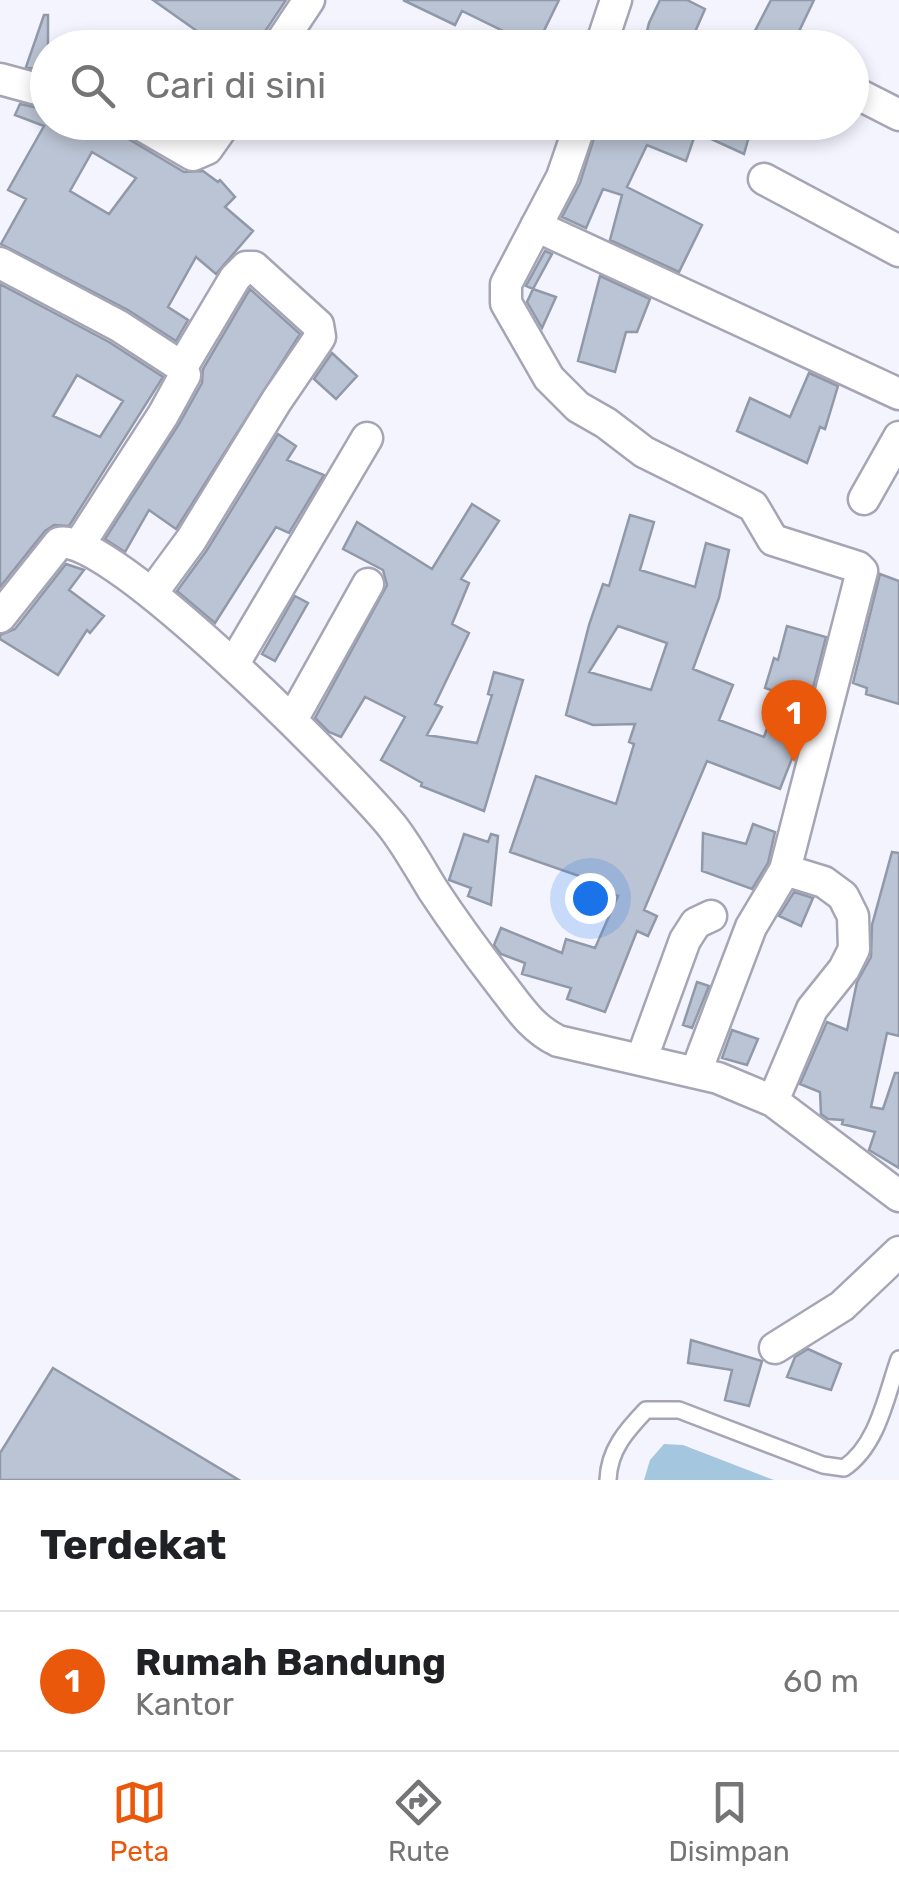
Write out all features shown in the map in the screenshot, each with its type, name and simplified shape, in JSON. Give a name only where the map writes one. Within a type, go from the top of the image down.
[{"type":"street","points":[[289,30],[309,0]]},
{"type":"street","points":[[606,30],[616,0]]},
{"type":"street","points":[[0,79],[30,87]]},
{"type":"street","points":[[869,100],[899,115]]},
{"type":"street","points":[[167,140],[193,155],[207,150],[214,140]]},
{"type":"street","points":[[574,140],[562,177],[508,278],[506,303],[549,378],[578,408],[606,423],[644,452],[753,506],[773,540],[858,567],[862,572],[785,870],[751,927],[696,1072]]},
{"type":"street","points":[[764,179],[899,251]]},
{"type":"street","points":[[536,226],[899,394]]},
{"type":"street","points":[[0,264],[119,326],[182,367],[185,374],[182,386],[79,545]]},
{"type":"street","points":[[152,594],[191,540],[276,400],[320,337],[318,325],[254,266],[246,267],[182,367]]},
{"type":"street","points":[[864,499],[899,437]]},
{"type":"street","points":[[234,665],[367,438]]},
{"type":"street","points":[[0,616],[59,543],[66,540],[79,545],[152,594],[292,720],[392,826],[464,936],[541,1033],[558,1041],[696,1072],[773,1101],[899,1194]]},
{"type":"street","points":[[292,720],[368,584]]},
{"type":"street","points":[[773,1101],[812,1009],[844,969],[854,949],[853,916],[843,896],[824,882],[785,870]]},
{"type":"street","points":[[642,1058],[685,940],[696,923],[711,916]]},
{"type":"street","points":[[775,1348],[842,1306],[899,1252]]},
{"type":"lane","points":[[608,1480],[609,1462],[624,1432],[646,1410],[679,1410],[823,1465],[844,1468],[860,1458],[899,1359]]},
{"type":"water","points":[[664,1444],[683,1445],[774,1480],[644,1480],[650,1460]]},
{"type":"building","points":[[153,0],[286,0],[266,30],[196,30]]},
{"type":"building","points":[[403,0],[559,0],[544,30],[501,30],[462,11],[455,25]]},
{"type":"building","points":[[660,0],[687,0],[705,9],[696,30],[647,30]]},
{"type":"building","points":[[771,0],[814,0],[800,30],[755,30]]},
{"type":"building","points":[[44,15],[48,15],[48,30],[39,30]]},
{"type":"building","points":[[20,104],[30,106],[30,121],[15,115]]},
{"type":"building","points":[[36,140],[130,140],[184,172],[203,171],[220,180],[235,197],[225,207],[253,231],[216,274],[196,257],[168,307],[188,320],[176,341],[128,310],[1,244],[26,199],[8,190]],"holes":[[[92,152],[136,178],[109,214],[70,191]]]},
{"type":"building","points":[[593,140],[693,140],[686,161],[647,145],[627,187],[702,225],[679,272],[610,240],[622,195],[603,189],[586,228],[562,217],[580,183]]},
{"type":"building","points":[[713,140],[748,140],[744,154]]},
{"type":"building","points":[[545,251],[552,254],[533,289],[526,286]]},
{"type":"building","points":[[600,276],[650,299],[637,332],[626,332],[615,372],[578,361]]},
{"type":"building","points":[[0,284],[109,342],[163,377],[69,526],[54,525],[45,531],[0,587]],"holes":[[[77,375],[123,401],[100,437],[53,416]]]},
{"type":"building","points":[[250,289],[300,334],[176,529],[149,510],[125,552],[105,539],[179,424],[202,383],[203,369]]},
{"type":"building","points":[[533,289],[556,297],[542,328],[527,302]]},
{"type":"building","points":[[332,353],[357,376],[336,399],[314,379]]},
{"type":"building","points":[[809,373],[838,386],[825,429],[820,427],[807,463],[737,431],[750,398],[790,417]]},
{"type":"building","points":[[278,434],[296,446],[287,460],[324,475],[289,533],[276,527],[215,623],[177,591],[207,550]]},
{"type":"building","points":[[472,504],[499,521],[461,579],[469,583],[452,624],[469,633],[435,704],[442,707],[427,735],[477,743],[492,695],[488,694],[494,672],[523,680],[484,811],[421,786],[422,783],[381,760],[405,717],[365,697],[341,737],[329,732],[315,718],[387,585],[383,570],[343,549],[357,522],[432,569]]},
{"type":"building","points":[[630,515],[654,522],[640,570],[695,587],[706,543],[729,550],[719,598],[693,669],[733,685],[719,720],[764,737],[780,693],[765,688],[787,626],[826,637],[800,738],[780,789],[707,761],[644,910],[657,916],[648,936],[637,931],[605,1012],[567,999],[571,988],[522,974],[525,963],[501,954],[494,945],[501,928],[562,953],[566,939],[595,948],[618,896],[583,882],[585,878],[510,852],[536,776],[616,804],[634,744],[629,742],[635,724],[593,725],[566,715],[589,625],[603,584],[609,586]],"holes":[[[618,626],[667,643],[651,690],[589,672]]]},
{"type":"building","points":[[66,564],[84,570],[69,590],[104,616],[90,633],[87,630],[58,675],[0,639],[0,635],[15,629]]},
{"type":"building","points":[[880,574],[899,581],[899,704],[866,694],[867,688],[853,683]]},
{"type":"building","points":[[295,596],[308,603],[275,661],[262,654]]},
{"type":"building","points":[[753,824],[775,832],[768,863],[752,889],[702,871],[703,833],[746,844]]},
{"type":"building","points":[[464,834],[488,842],[491,834],[498,836],[491,905],[468,896],[471,888],[449,880]]},
{"type":"building","points":[[892,852],[899,853],[899,1036],[887,1033],[871,1107],[883,1109],[895,1073],[899,1073],[899,1168],[869,1150],[875,1132],[842,1124],[843,1120],[828,1119],[821,1114],[820,1092],[800,1084],[827,1022],[847,1030],[857,982],[871,957],[872,925]]},
{"type":"building","points":[[794,892],[813,898],[801,926],[779,916]]},
{"type":"building","points":[[697,982],[709,986],[692,1028],[683,1025]]},
{"type":"building","points":[[732,1030],[758,1039],[747,1065],[722,1058]]},
{"type":"building","points":[[691,1340],[762,1361],[749,1406],[725,1400],[732,1370],[688,1363]]},
{"type":"building","points":[[808,1349],[841,1364],[831,1390],[787,1377],[795,1357]]},
{"type":"building","points":[[53,1368],[239,1480],[0,1480],[0,1453]]},
{"type":"place","name":"Rumah Bandung","points":[[794,762]]}]
